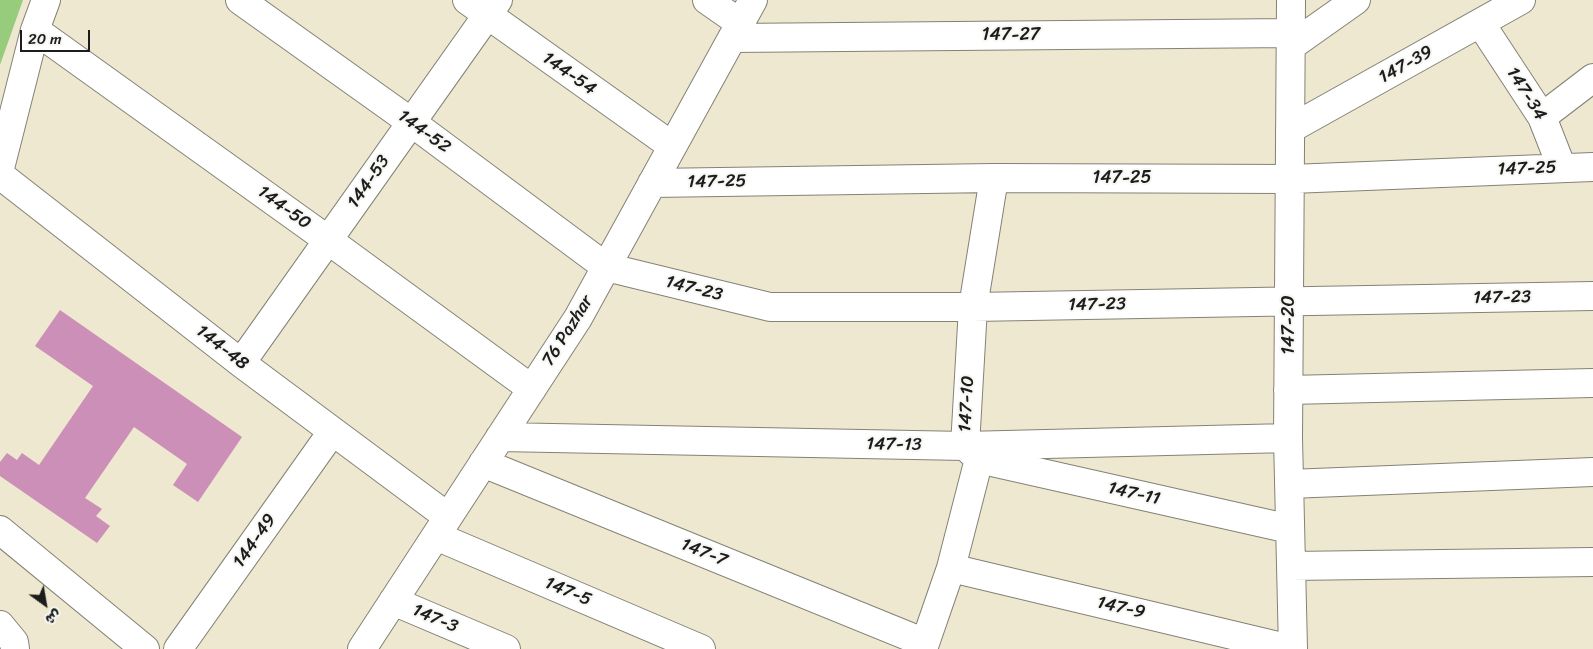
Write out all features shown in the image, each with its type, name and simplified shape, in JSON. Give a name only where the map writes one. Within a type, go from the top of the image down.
[{"type":"street","points":[[0,168],[35,30],[46,0]]},
{"type":"street","name":"144-52","points":[[240,0],[411,122],[606,267]]},
{"type":"street","points":[[707,0],[736,30]]},
{"type":"street","name":"76 Pazhar","points":[[362,649],[578,318],[752,0]]},
{"type":"street","name":"147-20","points":[[1291,0],[1288,438],[1292,649]]},
{"type":"street","points":[[1291,39],[1356,0]]},
{"type":"street","name":"147-39","points":[[1290,129],[1521,0]]},
{"type":"street","name":"144-53","points":[[241,363],[411,122],[484,5]]},
{"type":"street","name":"144-54","points":[[484,5],[672,146]]},
{"type":"street","name":"147-34","points":[[1481,24],[1542,117],[1583,166]]},
{"type":"street","name":"144-50","points":[[35,30],[532,389]]},
{"type":"street","name":"147-27","points":[[736,30],[1291,39]]},
{"type":"street","points":[[1542,117],[1593,78]]},
{"type":"street","name":"147-25","points":[[652,183],[994,178],[1291,179],[1583,166]]},
{"type":"street","name":"144-48","points":[[0,176],[332,432],[442,526]]},
{"type":"street","name":"147-10","points":[[924,646],[951,568],[972,453],[973,307],[994,178]]},
{"type":"street","name":"147-23","points":[[606,267],[770,307],[973,307],[1593,296]]},
{"type":"street","points":[[1288,390],[1593,383]]},
{"type":"street","name":"144-49","points":[[178,649],[332,432]]},
{"type":"street","name":"147-13","points":[[500,437],[972,453],[1288,438]]},
{"type":"street","name":"147-11","points":[[972,453],[1290,529]]},
{"type":"street","name":"147-7","points":[[483,463],[924,646]]},
{"type":"street","points":[[1289,484],[1593,472]]},
{"type":"street","name":"147-5","points":[[442,526],[701,649]]},
{"type":"street","points":[[0,530],[145,649]]},
{"type":"street","points":[[1291,566],[1593,562]]},
{"type":"street","name":"147-9","points":[[951,568],[1292,649]]},
{"type":"street","name":"147-3","points":[[393,601],[464,641],[506,649]]},
{"type":"street","points":[[0,625],[14,642],[16,649]]},
{"type":"green space","points":[[0,0],[23,0],[0,65]]},
{"type":"building","points":[[60,310],[242,437],[198,502],[173,485],[187,464],[134,427],[85,498],[102,509],[96,516],[110,526],[97,543],[0,476],[0,462],[7,453],[17,460],[22,453],[39,465],[93,386],[35,346]]}]
